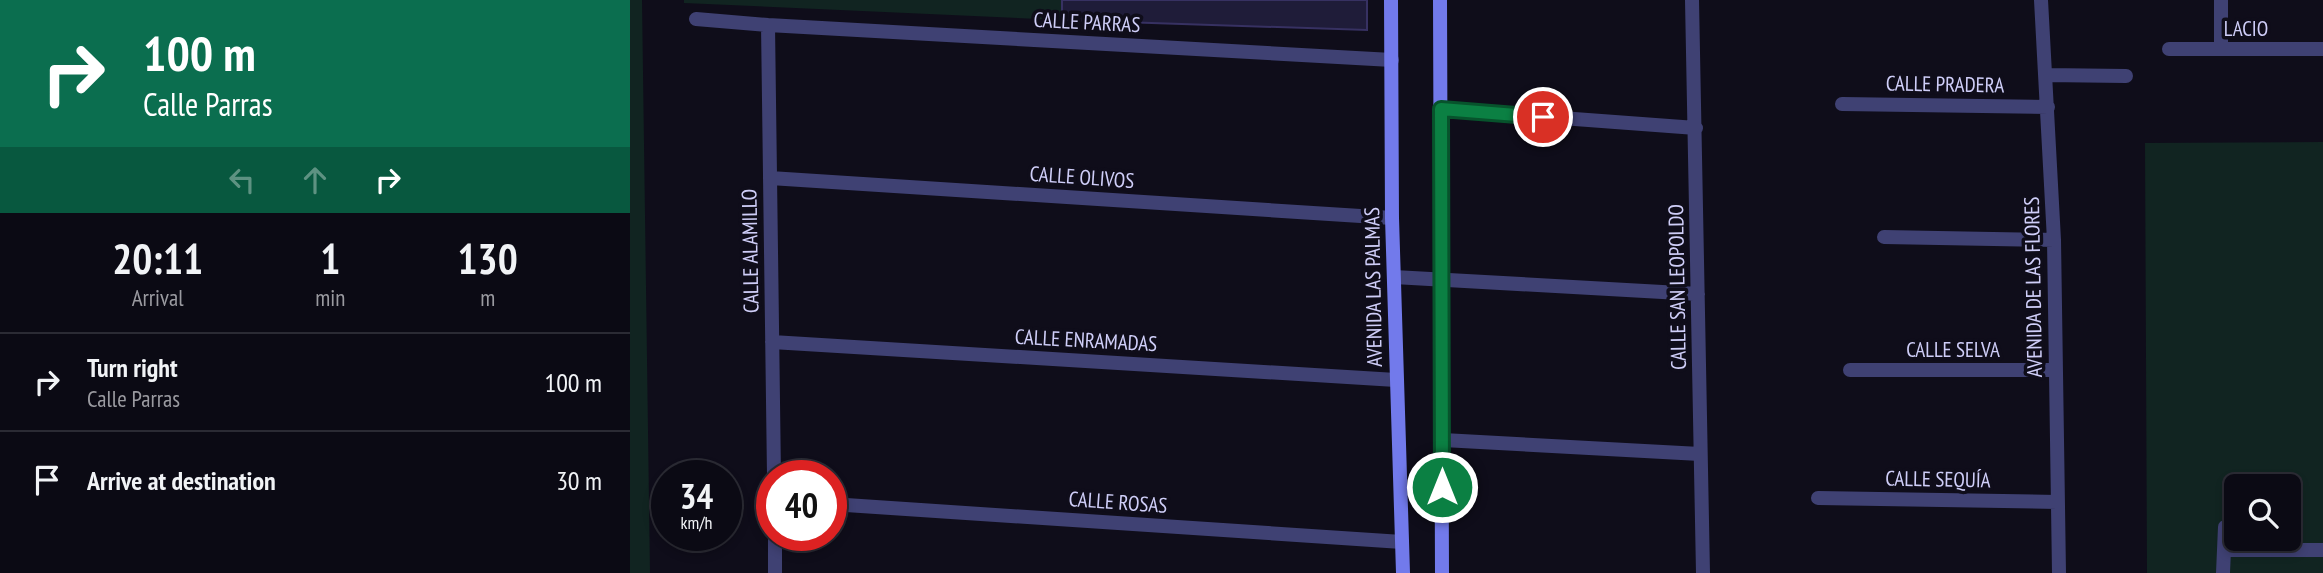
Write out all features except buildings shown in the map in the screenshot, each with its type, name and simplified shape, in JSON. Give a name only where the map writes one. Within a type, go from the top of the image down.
[{"type":"street","name":"AVENIDA LAS PALMAS","points":[[1391,0],[1392,218],[1402,573]]},
{"type":"street","points":[[1440,0],[1443,573]]},
{"type":"street","name":"CALLE SAN LEOPOLDO","points":[[1692,0],[1703,573]]},
{"type":"street","name":"AVENIDA DE LAS FLORES","points":[[2041,0],[2054,240],[2059,573]]},
{"type":"street","points":[[2221,0],[2221,49]]},
{"type":"street","name":"CALLE PARRAS","points":[[696,19],[1392,61]]},
{"type":"street","name":"CALLE ALAMILLO","points":[[768,25],[774,460]]},
{"type":"street","name":"LACIO","points":[[2169,50],[2323,49]]},
{"type":"street","points":[[2046,75],[2126,76]]},
{"type":"street","name":"CALLE PRADERA","points":[[1842,104],[2048,107]]},
{"type":"street","points":[[1441,109],[1696,128]]},
{"type":"street","name":"CALLE OLIVOS","points":[[770,178],[1392,218]]},
{"type":"street","points":[[1884,237],[2054,240]]},
{"type":"street","points":[[1394,277],[1698,294]]},
{"type":"street","name":"CALLE ENRAMADAS","points":[[772,342],[1396,380]]},
{"type":"street","name":"CALLE SELVA","points":[[1850,370],[2056,370]]},
{"type":"street","points":[[1443,440],[1700,454]]},
{"type":"street","name":"CALLE SEQUÍA","points":[[1818,498],[2057,502]]},
{"type":"street","name":"CALLE ROSAS","points":[[847,504],[1402,541]]},
{"type":"street","points":[[2301,550],[2323,550]]},
{"type":"street","points":[[775,551],[775,573]]},
{"type":"street","points":[[2224,551],[2224,573]]},
{"type":"green space","points":[[630,0],[642,0],[650,573],[630,573]]},
{"type":"green space","points":[[684,0],[1062,0],[1062,20],[684,3]]},
{"type":"green space","points":[[2323,142],[2323,573],[2147,573],[2145,143]]},
{"type":"route","points":[[1442,487],[1441,109],[1543,117]]}]
